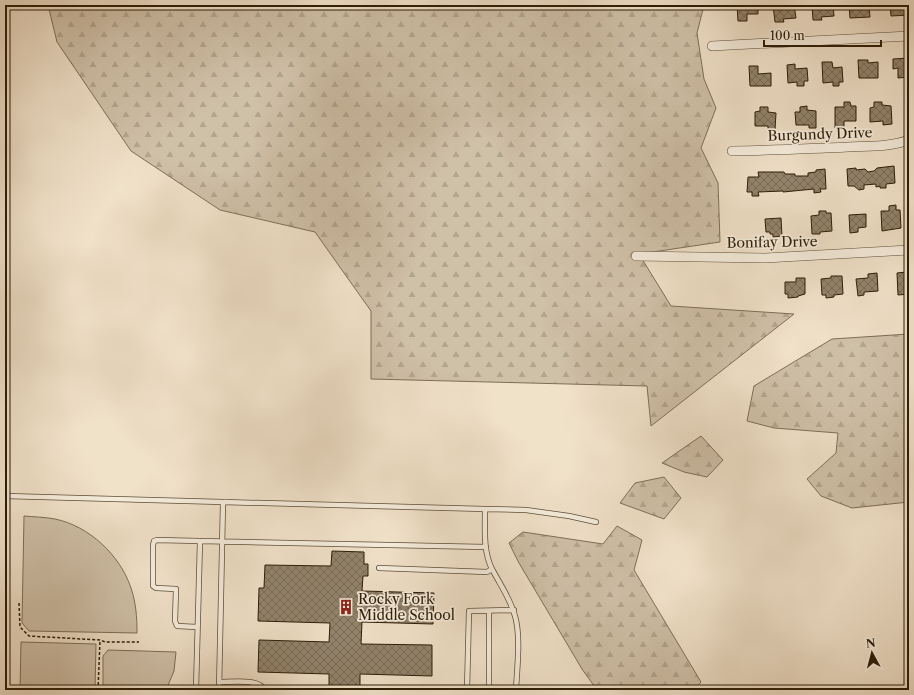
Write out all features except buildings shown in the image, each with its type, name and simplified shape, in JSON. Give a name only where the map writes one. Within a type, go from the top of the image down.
[{"type":"street","points":[[712,46],[909,36]]},
{"type":"street","name":"Burgundy Drive","points":[[732,151],[801,150],[856,147],[898,144],[909,140]]},
{"type":"street","name":"Bonifay Drive","points":[[636,256],[765,258],[909,250]]},
{"type":"lane","points":[[5,496],[526,510],[569,516],[596,522]]},
{"type":"lane","points":[[219,690],[223,502]]},
{"type":"lane","points":[[485,509],[486,547],[492,568],[507,593],[516,618],[518,639],[516,690]]},
{"type":"lane","points":[[197,627],[177,626],[175,621],[176,589],[156,588],[153,586],[154,541],[486,547]]},
{"type":"lane","points":[[196,690],[200,541]]},
{"type":"lane","points":[[379,568],[487,572],[492,568]]},
{"type":"lane","points":[[467,690],[469,611],[490,612],[514,610]]},
{"type":"lane","points":[[489,690],[490,612]]},
{"type":"lane","points":[[5,652],[7,690]]},
{"type":"lane","points":[[219,682],[254,682],[263,686],[265,690]]},
{"type":"path","points":[[19,603],[20,627],[29,636],[100,640],[105,642],[139,642]]},
{"type":"path","points":[[98,690],[100,640]]},
{"type":"green space","points":[[48,5],[704,5],[697,33],[704,79],[716,108],[701,148],[718,183],[720,242],[639,254],[671,306],[794,314],[651,426],[647,386],[371,379],[371,311],[315,232],[220,210],[131,151],[57,42]]},
{"type":"green space","points":[[909,334],[909,502],[852,508],[821,496],[807,479],[836,453],[838,433],[774,428],[747,421],[754,386],[832,339]]},
{"type":"green space","points":[[701,436],[723,460],[707,477],[684,472],[662,463]]},
{"type":"green space","points":[[664,477],[681,498],[664,519],[620,503],[635,483]]},
{"type":"green space","points":[[24,516],[51,518],[68,523],[80,528],[102,544],[119,564],[131,588],[136,610],[137,633],[29,631],[22,623]]},
{"type":"green space","points":[[617,526],[642,540],[634,570],[701,682],[694,690],[597,690],[582,669],[519,563],[509,543],[523,532],[603,544]]},
{"type":"green space","points":[[21,642],[96,644],[95,690],[20,690]]},
{"type":"green space","points":[[108,650],[176,652],[174,671],[166,690],[103,690],[103,656]]},
{"type":"place","name":"Rocky Fork Middle School","points":[[346,607]]}]
